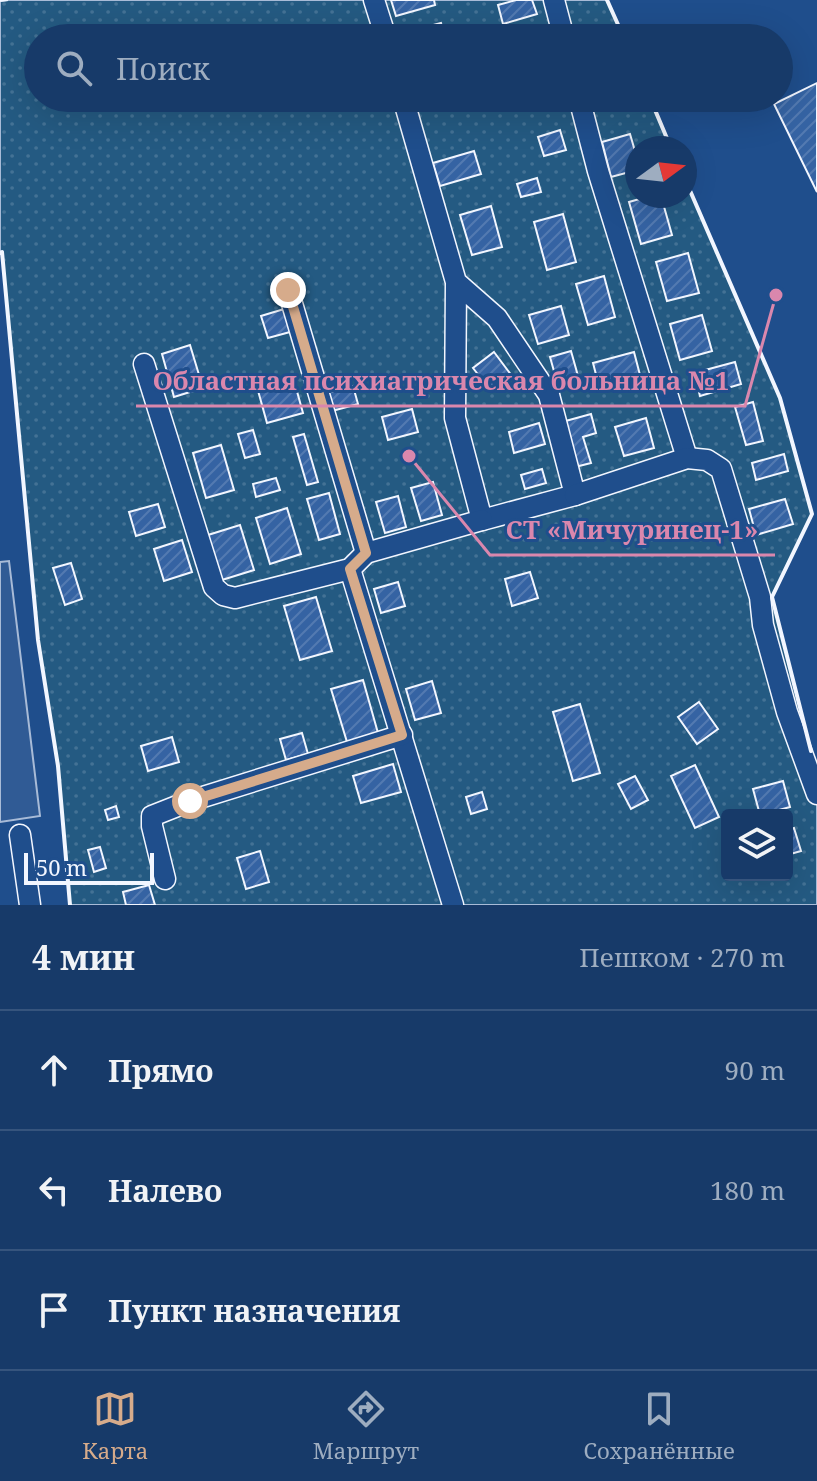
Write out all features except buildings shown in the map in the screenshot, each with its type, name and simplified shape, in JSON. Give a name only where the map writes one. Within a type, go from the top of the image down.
[{"type":"lane","points":[[374,0],[382,24]]},
{"type":"lane","points":[[554,0],[560,24]]},
{"type":"lane","points":[[407,112],[456,282],[455,418],[482,520]]},
{"type":"lane","points":[[583,112],[687,458]]},
{"type":"lane","points":[[456,282],[497,318],[549,395],[575,495]]},
{"type":"lane","points":[[288,290],[366,553]]},
{"type":"lane","points":[[144,364],[214,587],[223,595],[235,598],[350,569],[366,553],[575,495],[687,458],[707,460],[721,469],[760,597],[763,625],[787,712],[817,794]]},
{"type":"lane","points":[[350,569],[453,905]]},
{"type":"lane","points":[[165,879],[152,816],[190,801],[402,735]]},
{"type":"lane","points":[[20,835],[30,905]]},
{"type":"shaded area","points":[[607,0],[618,24],[24,24],[24,112],[656,112],[666,136],[625,136],[625,208],[697,207],[780,398],[812,514],[772,597],[817,774],[817,905],[70,905],[58,766],[38,640],[2,253],[0,1]]},
{"type":"shaded area","points":[[9,561],[40,816],[0,822],[0,562]]},
{"type":"fence","points":[[0,1],[8,0]]},
{"type":"wall","points":[[607,0],[618,24]]},
{"type":"wall","points":[[656,112],[666,136]]},
{"type":"wall","points":[[697,207],[780,398],[812,514],[772,597],[811,751]]},
{"type":"wall","points":[[0,253],[38,640],[58,766],[70,905]]},
{"type":"place","name":"Областная психиатрическая больница №1","points":[[776,295]]},
{"type":"place","name":"СТ «Мичуринец-1»","points":[[409,456]]},
{"type":"route","points":[[190,801],[402,735],[350,569],[366,553],[288,290]]}]
